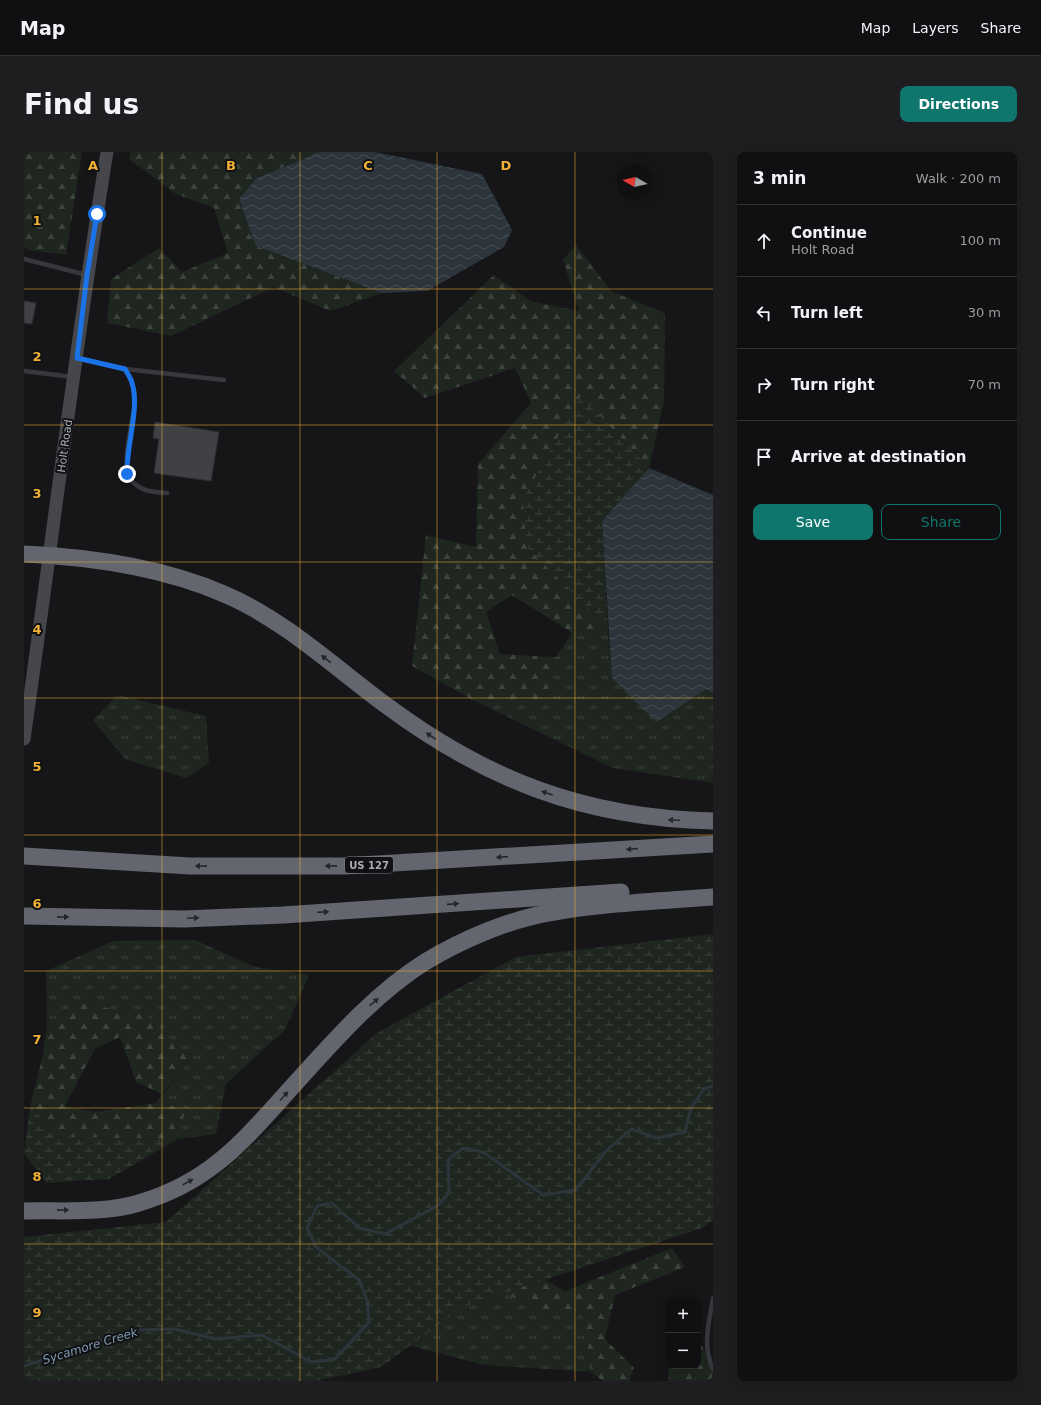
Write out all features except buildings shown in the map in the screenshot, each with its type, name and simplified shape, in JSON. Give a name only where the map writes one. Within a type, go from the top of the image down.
[{"type":"highway","points":[[24,554],[50,555],[104,562],[162,573],[195,582],[225,594],[257,610],[300,639],[384,704],[429,735],[495,773],[575,802],[621,814],[663,819],[713,821]]},
{"type":"highway","name":"US 127","points":[[24,856],[190,866],[322,866],[492,858],[713,844]]},
{"type":"highway","points":[[24,916],[184,919],[283,915],[713,887]]},
{"type":"highway","points":[[24,1211],[87,1210],[138,1203],[186,1184],[208,1171],[245,1140],[299,1079],[369,1006],[425,962],[482,934],[515,921],[553,912],[602,905],[713,897]]},
{"type":"street","name":"Holt Road","points":[[24,739],[75,377],[87,275],[107,152]]},
{"type":"lane","points":[[24,259],[87,275]]},
{"type":"lane","points":[[77,358],[125,369],[224,380]]},
{"type":"lane","points":[[125,369],[132,382],[135,400],[127,459],[127,474],[134,484],[147,491],[167,493]]},
{"type":"lane","points":[[24,371],[75,377]]},
{"type":"lane","points":[[713,1298],[706,1347],[708,1359],[713,1369]]},
{"type":"green space","points":[[24,152],[82,152],[66,255],[28,250],[24,246]]},
{"type":"green space","points":[[131,152],[320,152],[257,178],[256,246],[382,293],[330,311],[274,287],[171,336],[107,323],[111,279],[159,248],[182,272],[228,253],[214,208],[176,194],[129,159]]},
{"type":"green space","points":[[576,245],[611,291],[665,313],[664,401],[649,468],[581,396],[526,546],[608,628],[572,633],[512,595],[486,612],[500,654],[556,657],[546,699],[475,701],[412,666],[426,535],[476,547],[478,464],[531,403],[515,368],[425,398],[394,371],[494,275],[530,301],[579,311],[563,260]]},
{"type":"green space","points":[[581,395],[649,468],[602,521],[608,628],[526,546],[523,499]]},
{"type":"green space","points":[[608,628],[612,678],[706,689],[713,693],[713,783],[613,768],[475,701],[546,699],[556,657],[572,633]]},
{"type":"green space","points":[[117,695],[206,716],[209,763],[186,778],[125,759],[93,720]]},
{"type":"green space","points":[[713,934],[713,1220],[702,1228],[462,1307],[381,1367],[316,1381],[24,1381],[24,1237],[166,1222],[377,1033],[516,957]]},
{"type":"green space","points":[[195,940],[255,967],[309,975],[285,1030],[226,1084],[216,1134],[178,1139],[185,1108],[156,1103],[191,1059],[78,1003],[47,1024],[46,971],[113,941]]},
{"type":"green space","points":[[78,1003],[145,1014],[191,1059],[162,1094],[136,1082],[120,1037],[95,1049],[65,1106],[94,1112],[156,1103],[186,1108],[178,1139],[52,1137],[31,1102],[43,1054],[47,1024]]},
{"type":"green space","points":[[31,1102],[52,1137],[178,1139],[109,1179],[46,1183],[24,1153]]},
{"type":"green space","points":[[436,1223],[546,1312],[583,1312],[591,1372],[484,1365],[378,1337]]},
{"type":"green space","points":[[488,1248],[565,1291],[672,1248],[685,1267],[615,1295],[605,1339],[634,1368],[629,1381],[603,1381],[591,1372],[583,1312],[546,1312],[452,1270]]},
{"type":"green space","points":[[701,1345],[713,1363],[713,1381],[669,1381],[668,1369],[701,1369]]},
{"type":"water","points":[[320,152],[375,152],[482,174],[512,230],[504,247],[427,291],[382,293],[256,246],[239,199],[257,178]]},
{"type":"water","points":[[649,468],[713,495],[713,693],[706,689],[656,722],[612,678],[602,521]]},
{"type":"waterway","name":"Sycamore Creek","points":[[24,1366],[135,1330],[174,1329],[216,1339],[262,1335],[311,1362],[335,1359],[369,1322],[367,1300],[359,1280],[316,1247],[307,1228],[317,1206],[332,1203],[359,1228],[385,1234],[437,1206],[449,1193],[448,1160],[463,1148],[483,1152],[543,1195],[576,1190],[605,1152],[631,1129],[657,1138],[685,1132],[691,1108],[704,1089],[713,1086]]},
{"type":"route","points":[[97,214],[87,275],[77,358],[125,369],[132,382],[135,400],[127,459],[127,474]]}]
